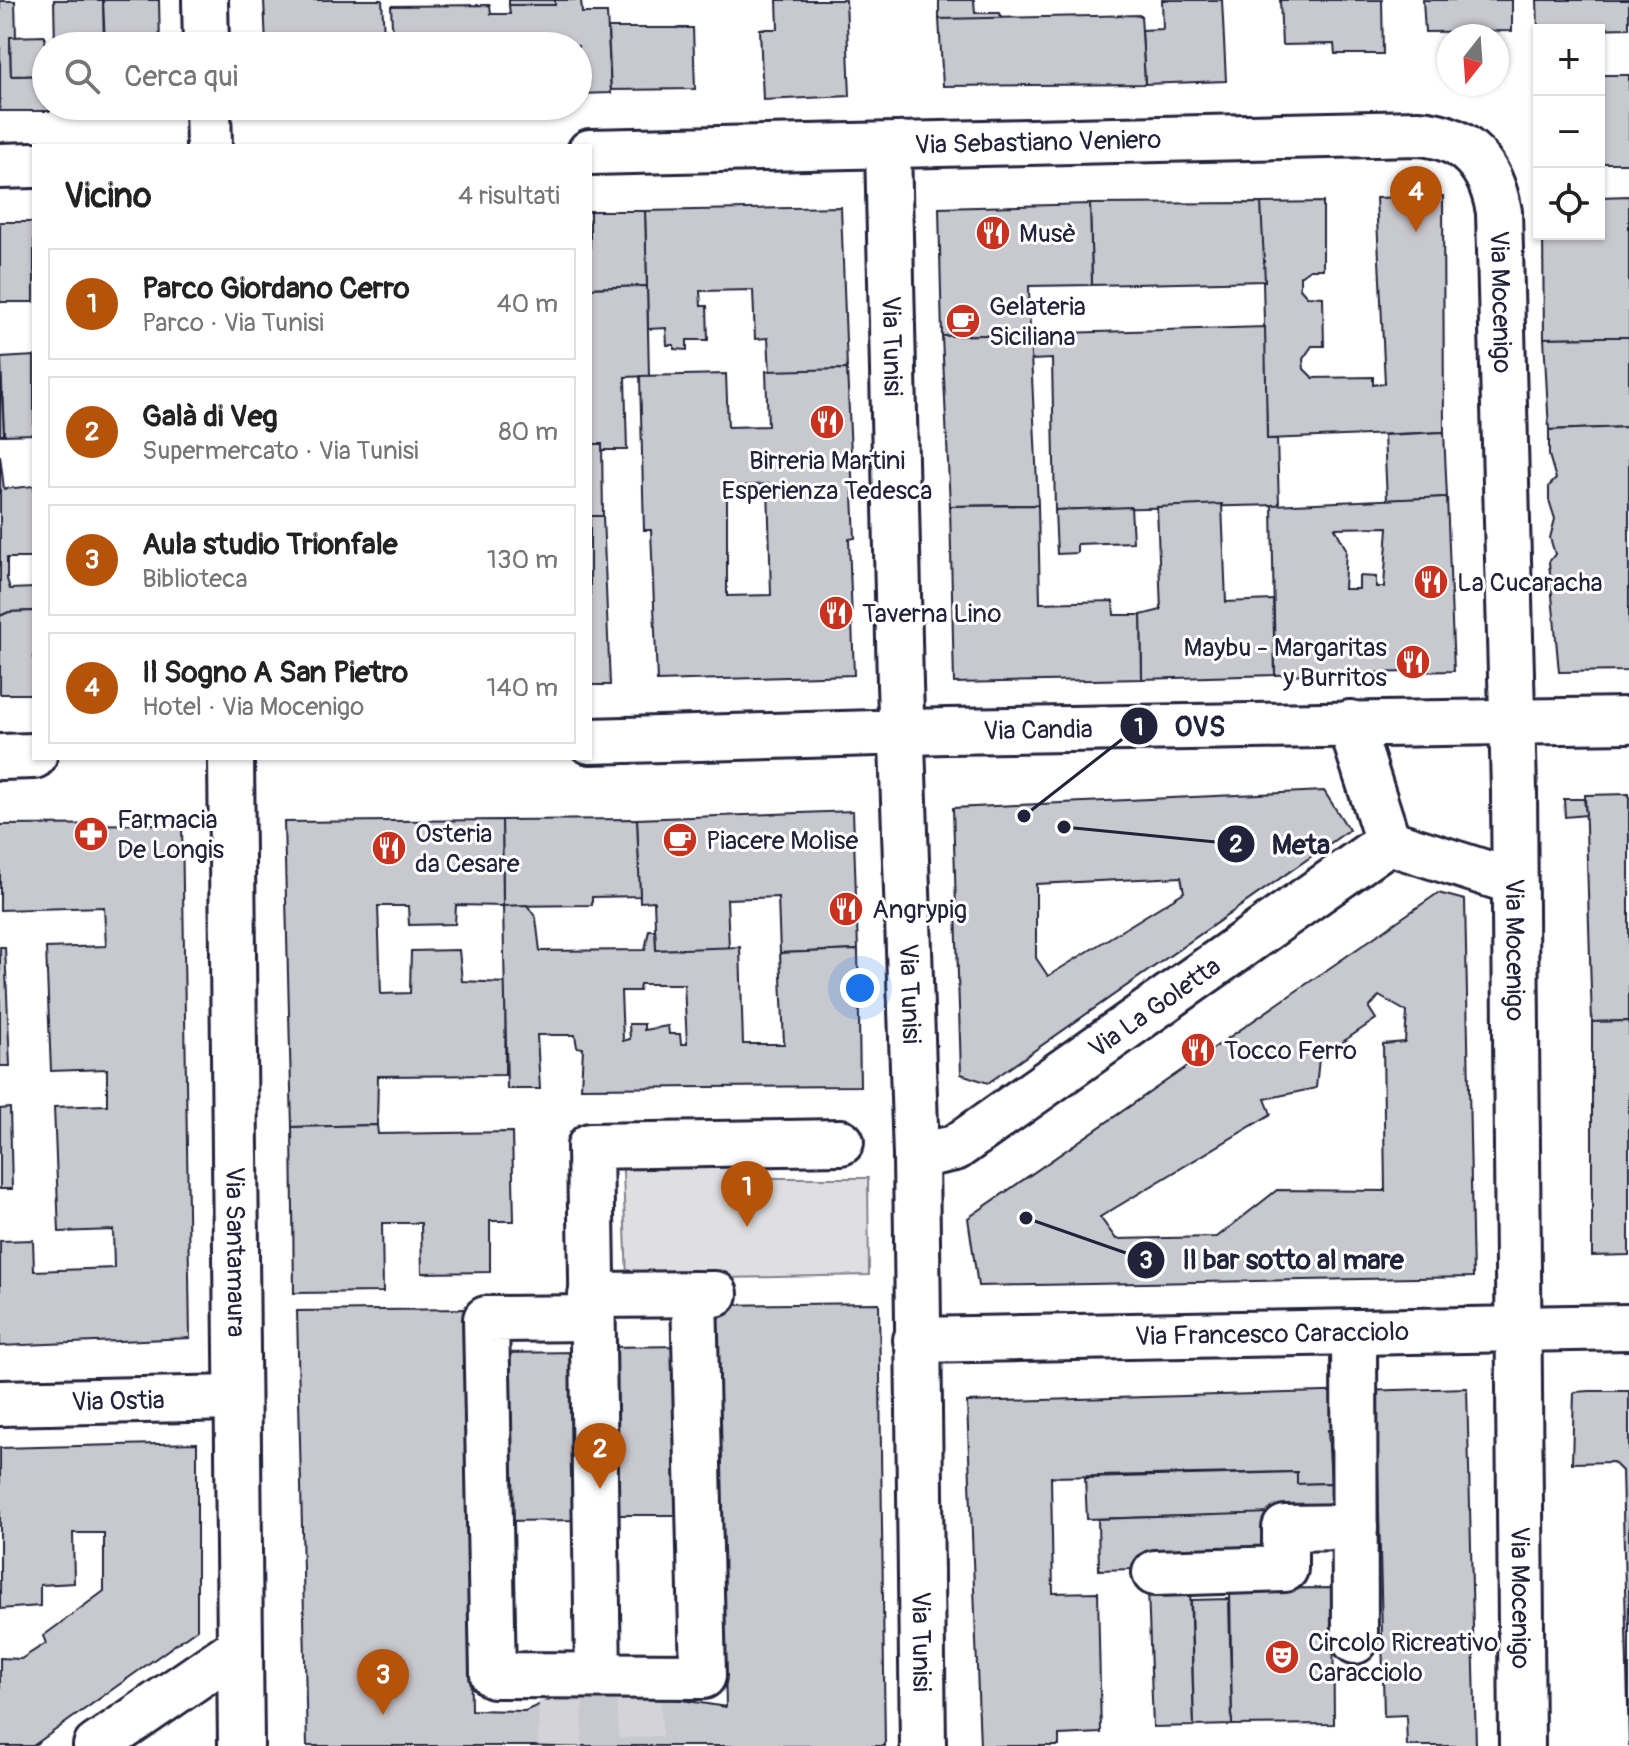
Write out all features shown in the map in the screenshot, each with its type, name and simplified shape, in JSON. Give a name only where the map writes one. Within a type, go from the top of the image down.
[{"type":"street","points":[[205,0],[206,32]]},
{"type":"street","points":[[208,120],[209,144]]},
{"type":"street","name":"Via Sebastiano Veniero","points":[[592,152],[1418,133],[1445,137],[1478,157]]},
{"type":"street","name":"Via Tunisi","points":[[888,146],[916,1156],[923,1746]]},
{"type":"street","name":"Via Mocenigo","points":[[1478,157],[1492,183],[1499,212],[1512,721],[1522,1746]]},
{"type":"street","points":[[0,166],[32,165]]},
{"type":"street","name":"Via Candia","points":[[592,741],[1350,723],[1629,720]]},
{"type":"street","points":[[1350,723],[1388,842],[1514,882]]},
{"type":"street","points":[[0,757],[32,756]]},
{"type":"street","name":"Via Santamaura","points":[[231,760],[241,1746]]},
{"type":"street","name":"Via La Goletta","points":[[916,1156],[955,1148],[1388,842]]},
{"type":"street","points":[[599,1682],[590,1146],[841,1142]]},
{"type":"street","points":[[704,1294],[703,1676],[599,1682],[493,1675],[486,1319],[591,1306],[704,1294]]},
{"type":"street","name":"Via Francesco Caracciolo","points":[[916,1340],[1629,1327]]},
{"type":"street","points":[[1354,1332],[1355,1641]]},
{"type":"street","name":"Via Ostia","points":[[0,1403],[236,1398]]},
{"type":"street","points":[[1155,1573],[1285,1569],[1285,1528],[1355,1527]]},
{"type":"street","points":[[96,1746],[239,1648]]},
{"type":"shaded area","points":[[749,1141],[751,1178],[868,1178],[869,1275],[627,1280],[622,1145]]},
{"type":"building","points":[[54,0],[103,0],[104,32],[55,32]]},
{"type":"building","points":[[103,0],[159,0],[160,32],[104,32]]},
{"type":"building","points":[[264,0],[382,0],[384,32],[265,32]]},
{"type":"building","points":[[509,0],[555,0],[555,5],[509,5]]},
{"type":"building","points":[[555,0],[581,0],[582,13],[607,13],[611,93],[592,94],[592,32],[392,32],[391,6],[490,5],[491,14],[510,14],[509,5],[555,5]]},
{"type":"building","points":[[777,0],[846,0],[850,96],[763,100],[760,29],[778,29]]},
{"type":"building","points":[[939,0],[974,0],[975,13],[1000,13],[1001,19],[939,19]]},
{"type":"building","points":[[1162,0],[1222,0],[1226,81],[1145,84],[1142,30],[1163,29]]},
{"type":"building","points":[[1280,0],[1382,0],[1383,54],[1335,54],[1334,44],[1282,45]]},
{"type":"building","points":[[1423,0],[1512,0],[1512,31],[1509,31],[1509,24],[1437,24],[1437,32],[1425,32]]},
{"type":"building","points":[[1537,0],[1629,0],[1629,28],[1605,29],[1605,24],[1538,24]]},
{"type":"building","points":[[0,1],[15,1],[16,37],[10,37],[11,76],[32,75],[32,111],[0,111]]},
{"type":"building","points":[[1141,15],[1145,84],[943,86],[939,19]]},
{"type":"building","points":[[608,28],[693,28],[695,89],[611,90]]},
{"type":"building","points":[[32,36],[32,75],[11,76],[10,37]]},
{"type":"building","points":[[1605,75],[1629,75],[1629,163],[1605,163]]},
{"type":"building","points":[[1443,196],[1444,432],[1267,439],[1261,203],[1323,202],[1323,269],[1310,269],[1300,276],[1300,288],[1307,296],[1323,297],[1324,346],[1312,346],[1303,359],[1304,369],[1313,378],[1373,377],[1373,385],[1385,383],[1376,198]]},
{"type":"building","points":[[1629,196],[1629,337],[1544,338],[1543,240],[1605,240],[1605,197]]},
{"type":"building","points":[[1261,203],[1265,281],[1092,285],[1090,204]]},
{"type":"building","points":[[1090,204],[1092,285],[1029,286],[1030,334],[942,336],[939,208]]},
{"type":"building","points":[[841,207],[847,369],[770,372],[768,338],[755,339],[753,290],[700,291],[701,306],[707,306],[708,340],[687,340],[687,350],[667,345],[666,328],[648,329],[645,211]]},
{"type":"building","points":[[592,211],[645,211],[647,286],[592,288]]},
{"type":"building","points":[[0,222],[32,222],[32,302],[0,302]]},
{"type":"building","points":[[647,286],[649,376],[625,377],[627,450],[601,450],[602,444],[592,444],[592,288]]},
{"type":"building","points":[[1265,327],[1267,439],[1277,439],[1279,505],[1055,510],[1052,359],[1031,360],[1030,334]]},
{"type":"building","points":[[1030,334],[1038,505],[950,506],[942,336]]},
{"type":"building","points":[[1629,337],[1629,427],[1549,430],[1544,338]]},
{"type":"building","points":[[32,356],[32,434],[4,435],[1,358]]},
{"type":"building","points":[[0,358],[4,435],[0,435]]},
{"type":"building","points":[[847,369],[855,538],[849,539],[854,675],[657,681],[651,530],[644,530],[640,376],[726,374],[728,427],[768,426],[766,371]],"holes":[[[768,484],[771,595],[727,596],[727,487]]]},
{"type":"building","points":[[1629,427],[1629,671],[1559,672],[1549,562],[1555,554],[1550,538],[1555,519],[1549,500],[1549,486],[1556,479],[1549,455],[1549,430]]},
{"type":"building","points":[[1444,432],[1447,497],[1387,500],[1384,435]]},
{"type":"building","points":[[592,444],[602,444],[603,516],[592,516]]},
{"type":"building","points":[[0,455],[4,489],[32,486],[32,558],[7,558],[7,579],[10,589],[32,588],[32,611],[9,612],[0,616]]},
{"type":"building","points":[[1447,497],[1454,671],[1275,675],[1272,505]],"holes":[[[1388,527],[1384,587],[1376,587],[1376,577],[1359,576],[1359,589],[1344,589],[1346,549],[1335,528]]]},
{"type":"building","points":[[1222,504],[1226,602],[1273,600],[1275,675],[1142,679],[1141,615],[1161,610],[1157,507]]},
{"type":"building","points":[[1038,505],[1040,603],[1113,601],[1114,615],[1141,615],[1142,679],[954,683],[950,506]]},
{"type":"building","points":[[1131,507],[1133,542],[1077,544],[1077,553],[1057,554],[1055,510]]},
{"type":"building","points":[[592,516],[603,516],[610,685],[592,685]]},
{"type":"building","points":[[32,611],[32,694],[0,694],[0,616],[9,612]]},
{"type":"building","points":[[1324,791],[1349,830],[988,1083],[961,1074],[953,808]],"holes":[[[1181,877],[1184,892],[1048,976],[1036,958],[1036,884]]]},
{"type":"building","points":[[1629,794],[1629,1021],[1592,1022],[1585,795]]},
{"type":"building","points":[[1564,799],[1584,799],[1586,815],[1565,817]]},
{"type":"building","points":[[853,811],[858,950],[780,953],[778,897],[727,899],[729,948],[656,950],[654,901],[640,902],[637,819]]},
{"type":"building","points":[[637,819],[640,896],[592,897],[592,905],[503,906],[502,820]]},
{"type":"building","points":[[502,820],[503,906],[456,905],[455,924],[409,925],[408,906],[378,906],[381,994],[410,993],[411,951],[459,950],[462,981],[506,983],[505,1075],[378,1076],[377,1125],[292,1127],[284,822]]},
{"type":"building","points":[[182,824],[190,1338],[0,1346],[0,1241],[33,1240],[34,1271],[114,1268],[113,1230],[59,1232],[54,1107],[107,1105],[107,1069],[51,1071],[46,948],[106,946],[104,907],[0,910],[0,825]]},
{"type":"building","points":[[1438,893],[1465,900],[1473,1277],[978,1286],[968,1218]],"holes":[[[1379,996],[1407,1012],[1405,1042],[1383,1044],[1385,1191],[1277,1190],[1217,1237],[1116,1239],[1100,1217],[1271,1114],[1265,1099],[1316,1088],[1319,1058],[1376,1019],[1369,1008]]]},
{"type":"building","points":[[527,905],[536,918],[540,951],[645,950],[649,930],[655,930],[656,950],[740,947],[743,1044],[784,1044],[780,953],[858,950],[860,1086],[581,1088],[583,1048],[577,1047],[575,1035],[537,1035],[540,1089],[507,1089],[503,906]],"holes":[[[640,984],[684,984],[687,1044],[681,1044],[680,1034],[669,1034],[668,1026],[644,1030],[644,1024],[629,1024],[630,1039],[623,1041],[621,991],[639,991]]]},
{"type":"building","points":[[0,947],[5,947],[10,1066],[0,1066]]},
{"type":"building","points":[[1629,1021],[1629,1255],[1592,1256],[1592,1022]]},
{"type":"building","points":[[10,1108],[12,1189],[0,1189],[0,1109]]},
{"type":"building","points":[[377,1125],[378,1134],[512,1132],[514,1221],[490,1221],[490,1272],[422,1273],[421,1223],[382,1223],[383,1292],[294,1293],[292,1127]]},
{"type":"building","points":[[879,1303],[885,1746],[307,1746],[297,1311],[466,1309],[471,1710],[525,1711],[561,1695],[638,1693],[726,1707],[717,1305]]},
{"type":"building","points":[[684,1346],[686,1515],[606,1515],[605,1347]]},
{"type":"building","points":[[579,1352],[582,1520],[502,1521],[499,1353]]},
{"type":"building","points":[[1467,1388],[1476,1746],[1407,1746],[1406,1715],[1384,1716],[1377,1428],[1328,1430],[1331,1483],[1297,1484],[1297,1472],[1051,1477],[1053,1593],[1098,1592],[1101,1733],[1059,1735],[1059,1746],[980,1746],[967,1402]]},
{"type":"building","points":[[1629,1391],[1629,1746],[1622,1471],[1613,1462],[1572,1463],[1574,1392]]},
{"type":"building","points":[[197,1443],[197,1629],[33,1746],[0,1746],[0,1658],[21,1659],[46,1643],[43,1636],[104,1591],[104,1533],[73,1533],[74,1583],[40,1585],[40,1606],[0,1609],[0,1448]]},
{"type":"building","points":[[1297,1472],[1297,1484],[1331,1483],[1332,1512],[1087,1519],[1085,1478]]},
{"type":"building","points":[[1272,1513],[1273,1565],[1099,1570],[1098,1519]]},
{"type":"building","points":[[1190,1587],[1194,1726],[1153,1727],[1148,1588]]},
{"type":"building","name":"Circolo Ricreativo Caracciolo","points":[[1333,1588],[1334,1724],[1232,1725],[1230,1589]]},
{"type":"building","name":"Circolo Ricreativo Caracciolo","points":[[1229,1599],[1232,1725],[1194,1726],[1191,1600]]},
{"type":"tunnel","points":[[638,1693],[641,1746]]},
{"type":"tunnel","points":[[560,1746],[561,1695]]},
{"type":"place","name":"Il Sogno A San Pietro","points":[[1416,232]]},
{"type":"place","name":"Musè","points":[[993,233]]},
{"type":"place","name":"Gelateria Siciliana","points":[[963,321]]},
{"type":"place","name":"Birreria Martini Esperienza Tedesca","points":[[827,422]]},
{"type":"place","name":"La Cucaracha","points":[[1431,582]]},
{"type":"place","name":"Taverna Lino","points":[[836,613]]},
{"type":"place","name":"Maybu - Margaritas y Burritos","points":[[1413,662]]},
{"type":"place","name":"OVS","points":[[1024,816]]},
{"type":"place","name":"Meta","points":[[1064,827]]},
{"type":"place","name":"Farmacia De Longis","points":[[91,834]]},
{"type":"place","name":"Piacere Molise","points":[[680,840]]},
{"type":"place","name":"Osteria da Cesare","points":[[389,848]]},
{"type":"place","name":"Angrypig","points":[[846,909]]},
{"type":"place","name":"Tocco Ferro","points":[[1198,1050]]},
{"type":"place","name":"Il bar sotto al mare","points":[[1026,1218]]},
{"type":"place","name":"Parco Giordano Cerro","points":[[747,1227]]},
{"type":"place","name":"Galà di Veg","points":[[600,1489]]},
{"type":"place","name":"Circolo Ricreativo Caracciolo","points":[[1282,1657]]},
{"type":"place","name":"Aula studio Trionfale","points":[[383,1715]]}]
